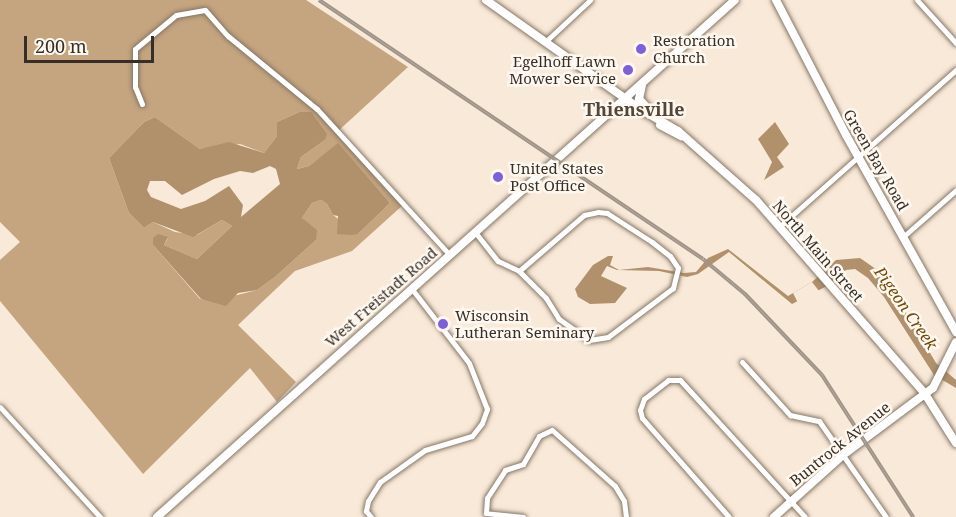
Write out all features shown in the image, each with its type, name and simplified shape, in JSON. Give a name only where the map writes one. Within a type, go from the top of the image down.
[{"type":"street","name":"North Main Street","points":[[486,0],[681,136]]},
{"type":"street","points":[[545,42],[590,0]]},
{"type":"street","name":"West Freistadt Road","points":[[157,517],[735,0]]},
{"type":"street","name":"Green Bay Road","points":[[776,0],[858,157],[956,332]]},
{"type":"street","points":[[917,0],[956,43]]},
{"type":"street","points":[[142,104],[135,87],[135,49],[177,15],[205,10],[228,36],[317,109],[449,254]]},
{"type":"street","points":[[779,226],[956,69]]},
{"type":"street","points":[[642,83],[639,99],[652,113]]},
{"type":"street","name":"North Main Street","points":[[642,110],[652,113],[736,179],[925,394],[956,443]]},
{"type":"street","points":[[904,236],[956,190]]},
{"type":"street","points":[[474,232],[498,261],[519,271],[538,288],[566,326],[589,339],[601,339],[673,288],[677,274],[670,256],[615,217],[598,212],[584,215],[519,271]]},
{"type":"street","points":[[371,517],[366,511],[368,501],[380,482],[418,454],[472,436],[482,423],[487,409],[469,363],[411,288]]},
{"type":"street","points":[[925,394],[939,379],[956,342]]},
{"type":"street","points":[[742,362],[790,415],[819,420],[886,517]]},
{"type":"street","points":[[729,517],[642,418],[640,410],[644,399],[668,380],[680,380],[805,517]]},
{"type":"street","name":"Buntrock Avenue","points":[[774,517],[843,455],[925,394]]},
{"type":"street","points":[[0,407],[100,517]]},
{"type":"street","points":[[523,517],[486,513],[487,498],[501,474],[523,464],[539,436],[552,430],[615,486],[624,501],[626,517]]},
{"type":"shaded area","points":[[0,0],[306,0],[408,67],[337,132],[403,205],[352,251],[295,271],[238,325],[296,382],[277,402],[250,368],[143,474],[0,301],[0,260],[20,242],[0,222]],"holes":[[[299,112],[325,140],[301,157],[297,169],[309,166],[338,144],[390,203],[358,234],[333,215],[327,204],[321,200],[312,203],[302,218],[316,240],[257,290],[214,301],[200,299],[153,245],[168,238],[164,245],[197,259],[232,226],[222,220],[197,235],[175,232],[153,222],[144,228],[129,213],[109,158],[144,122],[155,117],[200,149],[240,144],[264,153],[277,136],[277,122]]]},
{"type":"shaded area","points":[[299,112],[311,112],[327,134],[325,140],[301,157],[297,169],[309,166],[338,143],[390,203],[358,234],[351,235],[337,234],[338,216],[333,215],[327,204],[321,200],[312,203],[302,218],[317,230],[316,240],[275,277],[257,290],[238,293],[226,306],[201,299],[153,245],[153,238],[158,234],[168,237],[164,245],[197,259],[232,226],[222,220],[193,237],[153,222],[144,228],[129,213],[109,158],[144,122],[155,117],[200,149],[229,142],[264,153],[277,136],[277,122]],"holes":[[[270,166],[276,169],[280,184],[241,217],[243,205],[229,186],[205,201],[181,209],[151,197],[147,190],[150,181],[165,181],[182,195],[214,179],[240,171],[253,173]]]},
{"type":"shaded area","points":[[775,122],[789,144],[777,157],[784,167],[764,180],[772,162],[758,139]]},
{"type":"shaded area","name":"Pigeon Creek","points":[[728,249],[788,296],[812,282],[836,260],[860,258],[883,274],[936,363],[956,380],[956,388],[934,375],[884,297],[868,278],[855,269],[846,270],[825,287],[792,304],[729,252],[698,274],[687,277],[659,271],[617,270],[607,266],[601,276],[627,288],[615,303],[590,304],[578,297],[575,289],[593,265],[608,256],[613,256],[610,265],[619,270],[648,267],[684,273],[696,272],[708,258]]},
{"type":"pier","points":[[812,282],[819,291],[798,303],[793,293]]},
{"type":"railway","points":[[319,0],[703,259],[745,294],[822,375],[913,517]]},
{"type":"place","name":"Restoration Church","points":[[641,49]]},
{"type":"place","name":"Egelhoff Lawn Mower Service","points":[[628,70]]},
{"type":"place","name":"United States Post Office","points":[[498,177]]},
{"type":"place","name":"Wisconsin Lutheran Seminary","points":[[443,324]]},
{"type":"district","name":"Thiensville","points":[[634,109]]}]
